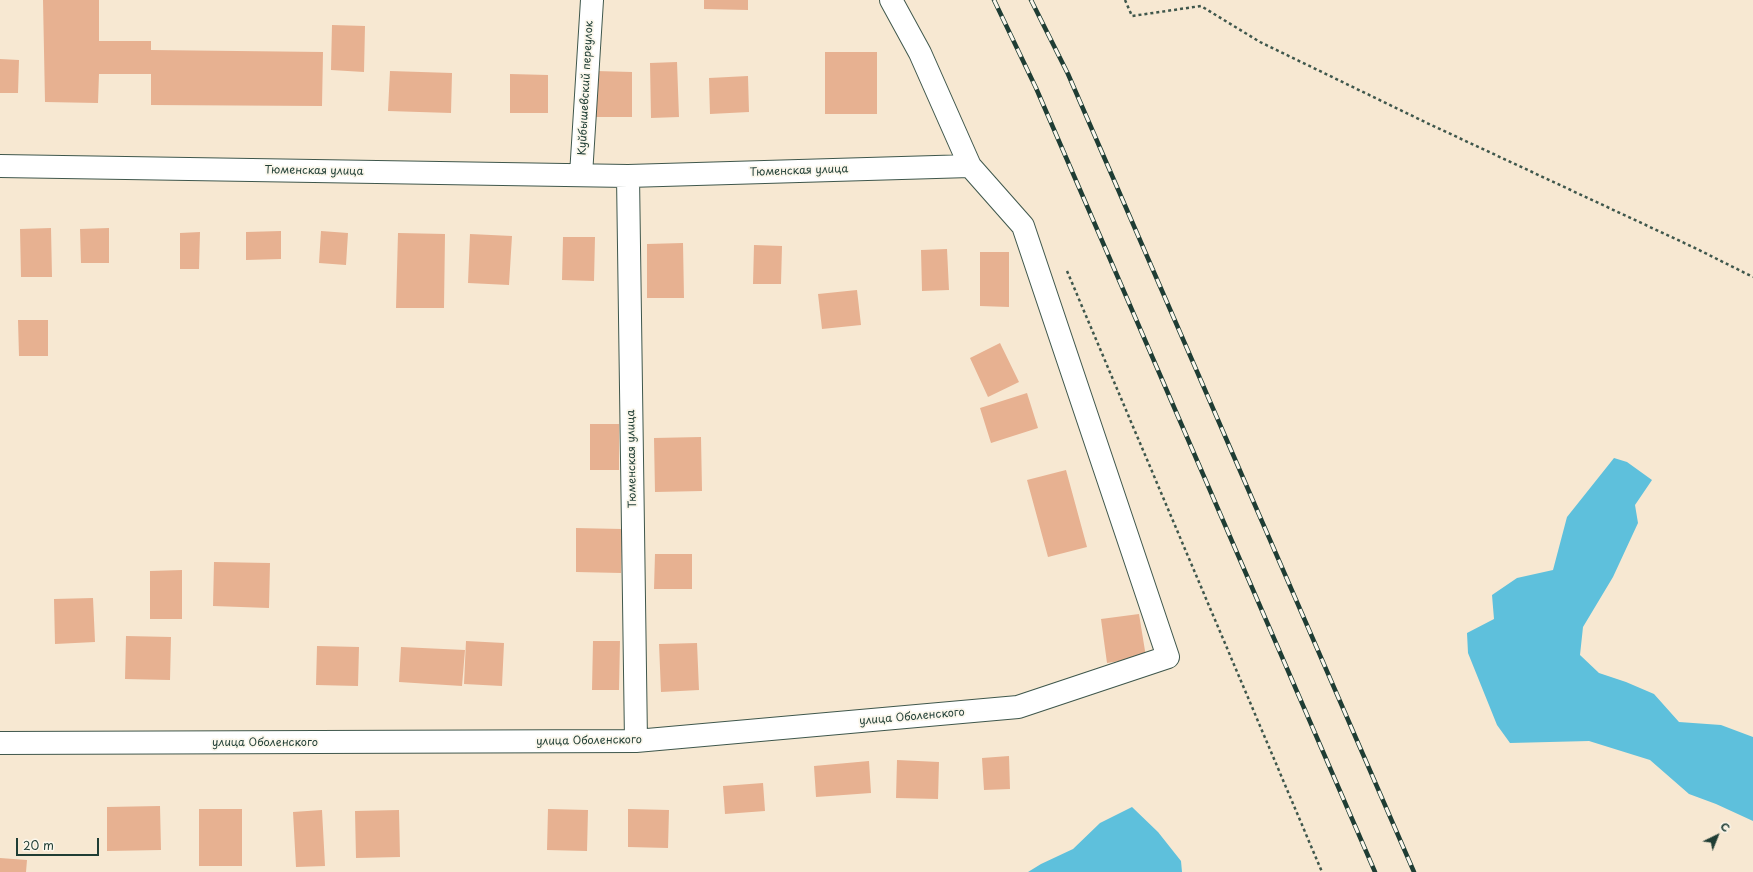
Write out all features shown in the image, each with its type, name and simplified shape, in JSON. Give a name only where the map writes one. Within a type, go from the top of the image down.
[{"type":"street","name":"Куйбышевский переулок","points":[[581,176],[592,0]]},
{"type":"street","points":[[891,0],[920,53],[970,166]]},
{"type":"street","name":"Тюменская улица","points":[[0,166],[581,176],[628,176],[970,166]]},
{"type":"street","name":"улица Оболенского","points":[[0,744],[636,741],[1018,707],[1168,657],[1023,226],[970,166]]},
{"type":"street","name":"Тюменская улица","points":[[628,176],[636,741]]},
{"type":"path","points":[[1125,0],[1132,16],[1202,6],[1267,45],[1427,123],[1695,248],[1753,277]]},
{"type":"path","points":[[1066,270],[1322,872]]},
{"type":"water","points":[[1614,458],[1627,462],[1652,480],[1635,505],[1638,523],[1613,577],[1583,627],[1580,655],[1599,673],[1626,682],[1654,694],[1679,722],[1721,725],[1753,737],[1753,821],[1716,804],[1689,794],[1650,760],[1589,741],[1510,743],[1497,725],[1468,653],[1467,633],[1494,619],[1492,595],[1517,578],[1553,570],[1567,517]]},
{"type":"water","points":[[1132,807],[1158,832],[1181,861],[1182,872],[1028,872],[1041,864],[1073,849],[1100,823]]},
{"type":"building","points":[[43,0],[99,0],[99,41],[151,41],[151,50],[323,52],[322,106],[151,105],[151,74],[99,74],[98,103],[45,102]]},
{"type":"building","points":[[704,0],[748,0],[748,10],[704,9]]},
{"type":"building","points":[[332,25],[365,26],[364,72],[331,70]]},
{"type":"building","points":[[825,52],[877,52],[877,114],[825,114]]},
{"type":"building","points":[[0,59],[19,60],[18,93],[0,93]]},
{"type":"building","points":[[677,62],[679,117],[651,118],[650,63]]},
{"type":"building","points":[[390,71],[452,73],[451,113],[388,111]]},
{"type":"building","points":[[596,71],[632,72],[632,117],[596,117]]},
{"type":"building","points":[[510,74],[548,75],[548,113],[510,113]]},
{"type":"building","points":[[748,76],[749,112],[710,114],[709,78]]},
{"type":"building","points":[[51,228],[52,277],[21,277],[20,229]]},
{"type":"building","points":[[109,228],[109,263],[81,263],[80,229]]},
{"type":"building","points":[[281,231],[281,259],[246,260],[246,232]]},
{"type":"building","points":[[321,231],[348,233],[346,265],[319,263]]},
{"type":"building","points":[[200,232],[199,269],[180,269],[180,233]]},
{"type":"building","points":[[398,233],[445,234],[444,308],[396,308]]},
{"type":"building","points":[[470,234],[512,236],[509,285],[468,283]]},
{"type":"building","points":[[563,237],[595,237],[594,281],[562,280]]},
{"type":"building","points":[[683,243],[684,298],[647,298],[647,244]]},
{"type":"building","points":[[754,245],[782,246],[781,284],[753,284]]},
{"type":"building","points":[[947,249],[949,290],[922,291],[921,250]]},
{"type":"building","points":[[980,252],[1009,252],[1009,307],[980,306]]},
{"type":"building","points":[[857,290],[861,325],[822,329],[818,294]]},
{"type":"building","points":[[18,320],[48,320],[48,356],[19,356]]},
{"type":"building","points":[[1000,343],[1019,382],[988,397],[970,358]]},
{"type":"building","points":[[1027,393],[1038,428],[991,443],[980,408]]},
{"type":"building","points":[[590,424],[619,424],[619,470],[590,470]]},
{"type":"building","points":[[701,437],[702,491],[655,492],[654,438]]},
{"type":"building","points":[[1066,470],[1087,547],[1048,557],[1027,480]]},
{"type":"building","points":[[576,528],[622,529],[621,573],[576,572]]},
{"type":"building","points":[[655,554],[692,554],[692,589],[654,589]]},
{"type":"building","points":[[214,562],[270,563],[269,608],[213,606]]},
{"type":"building","points":[[182,570],[182,619],[150,619],[150,571]]},
{"type":"building","points":[[93,598],[95,642],[55,644],[54,599]]},
{"type":"building","points":[[1139,614],[1146,657],[1107,663],[1101,619]]},
{"type":"building","points":[[126,636],[171,637],[170,680],[125,679]]},
{"type":"building","points":[[466,641],[504,643],[502,686],[464,684]]},
{"type":"building","points":[[593,641],[620,641],[619,690],[592,690]]},
{"type":"building","points":[[697,643],[699,690],[661,692],[659,644]]},
{"type":"building","points":[[317,646],[359,647],[358,686],[316,685]]},
{"type":"building","points":[[401,647],[465,650],[462,686],[399,682]]},
{"type":"building","points":[[1009,756],[1010,789],[984,790],[982,758]]},
{"type":"building","points":[[897,760],[939,762],[938,799],[896,798]]},
{"type":"building","points":[[869,761],[871,793],[816,797],[814,766]]},
{"type":"building","points":[[763,783],[765,811],[725,814],[723,786]]},
{"type":"building","points":[[160,806],[161,850],[107,851],[107,807]]},
{"type":"building","points":[[199,809],[242,809],[242,866],[199,866]]},
{"type":"building","points":[[548,809],[588,810],[587,851],[547,850]]},
{"type":"building","points":[[628,809],[669,810],[668,848],[628,847]]},
{"type":"building","points":[[322,810],[325,866],[296,867],[293,812]]},
{"type":"building","points":[[399,810],[400,857],[356,858],[355,811]]},
{"type":"building","points":[[0,858],[27,860],[26,872],[0,872]]},
{"type":"railway","points":[[994,0],[1036,88],[1375,872]]},
{"type":"railway","points":[[1031,0],[1068,74],[1414,872]]}]
